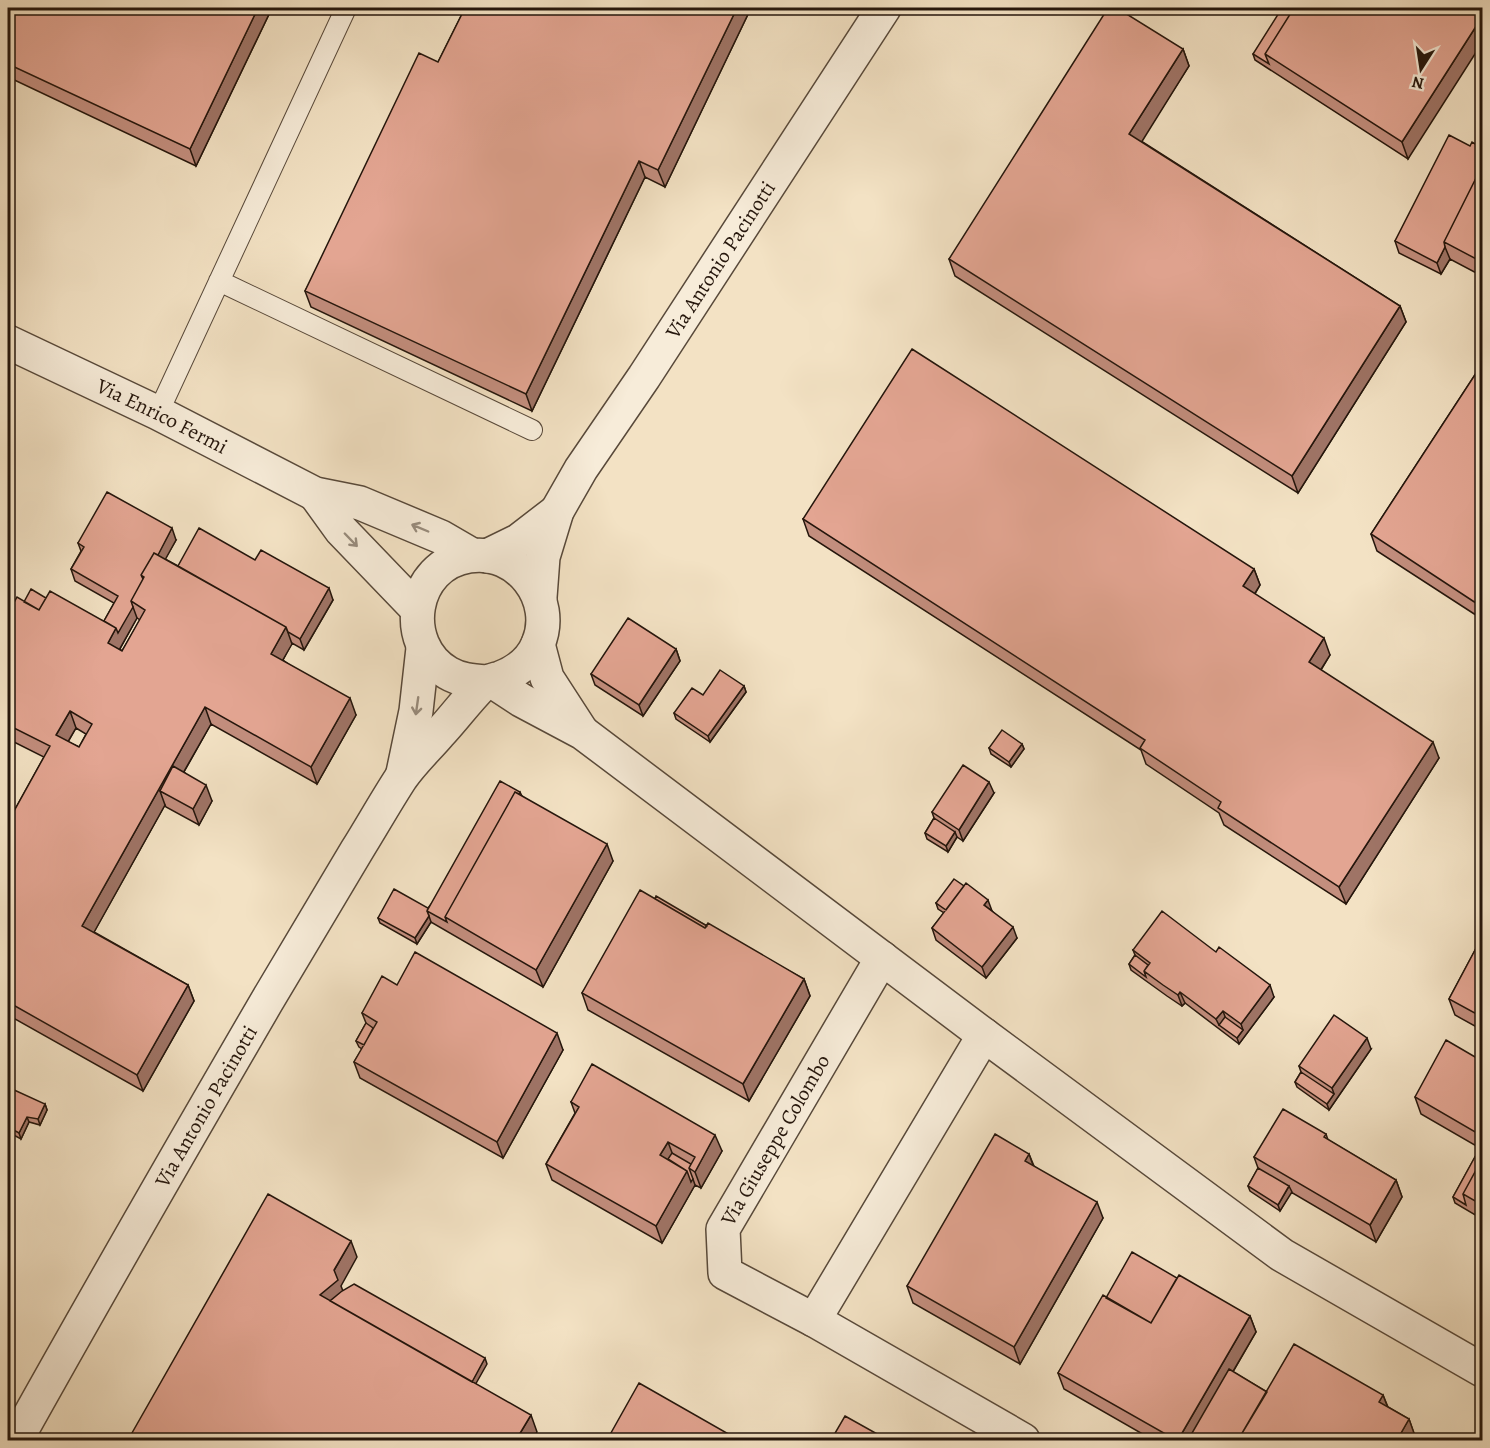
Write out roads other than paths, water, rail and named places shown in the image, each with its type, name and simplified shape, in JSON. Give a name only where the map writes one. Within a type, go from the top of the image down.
[{"type":"street","name":"Via Antonio Pacinotti","points":[[16,1440],[152,1198],[403,775],[489,681],[511,673],[527,661],[538,644],[543,621],[540,597],[543,556],[556,511],[581,469],[644,377],[884,8]]},
{"type":"street","name":"Via Enrico Fermi","points":[[8,342],[158,413],[315,494]]},
{"type":"street","points":[[315,494],[360,502],[479,555],[504,560],[519,569],[531,582],[540,597]]},
{"type":"street","points":[[315,494],[341,530],[417,609]]},
{"type":"street","name":"Via Antonio Pacinotti","points":[[403,775],[417,711],[423,648],[417,629],[417,609],[421,593],[429,579],[441,567],[456,559],[479,555],[518,541],[556,511]]},
{"type":"street","points":[[538,644],[547,678],[583,733]]},
{"type":"street","points":[[423,648],[434,663],[450,674],[467,681],[489,681],[583,733],[984,1035],[1282,1255],[1482,1370]]},
{"type":"street","name":"Via Giuseppe Colombo","points":[[882,958],[723,1229],[725,1273],[814,1320],[1023,1440]]},
{"type":"street","points":[[814,1320],[984,1035]]},
{"type":"lane","points":[[158,413],[346,8]]},
{"type":"lane","points":[[219,281],[532,430]]}]
